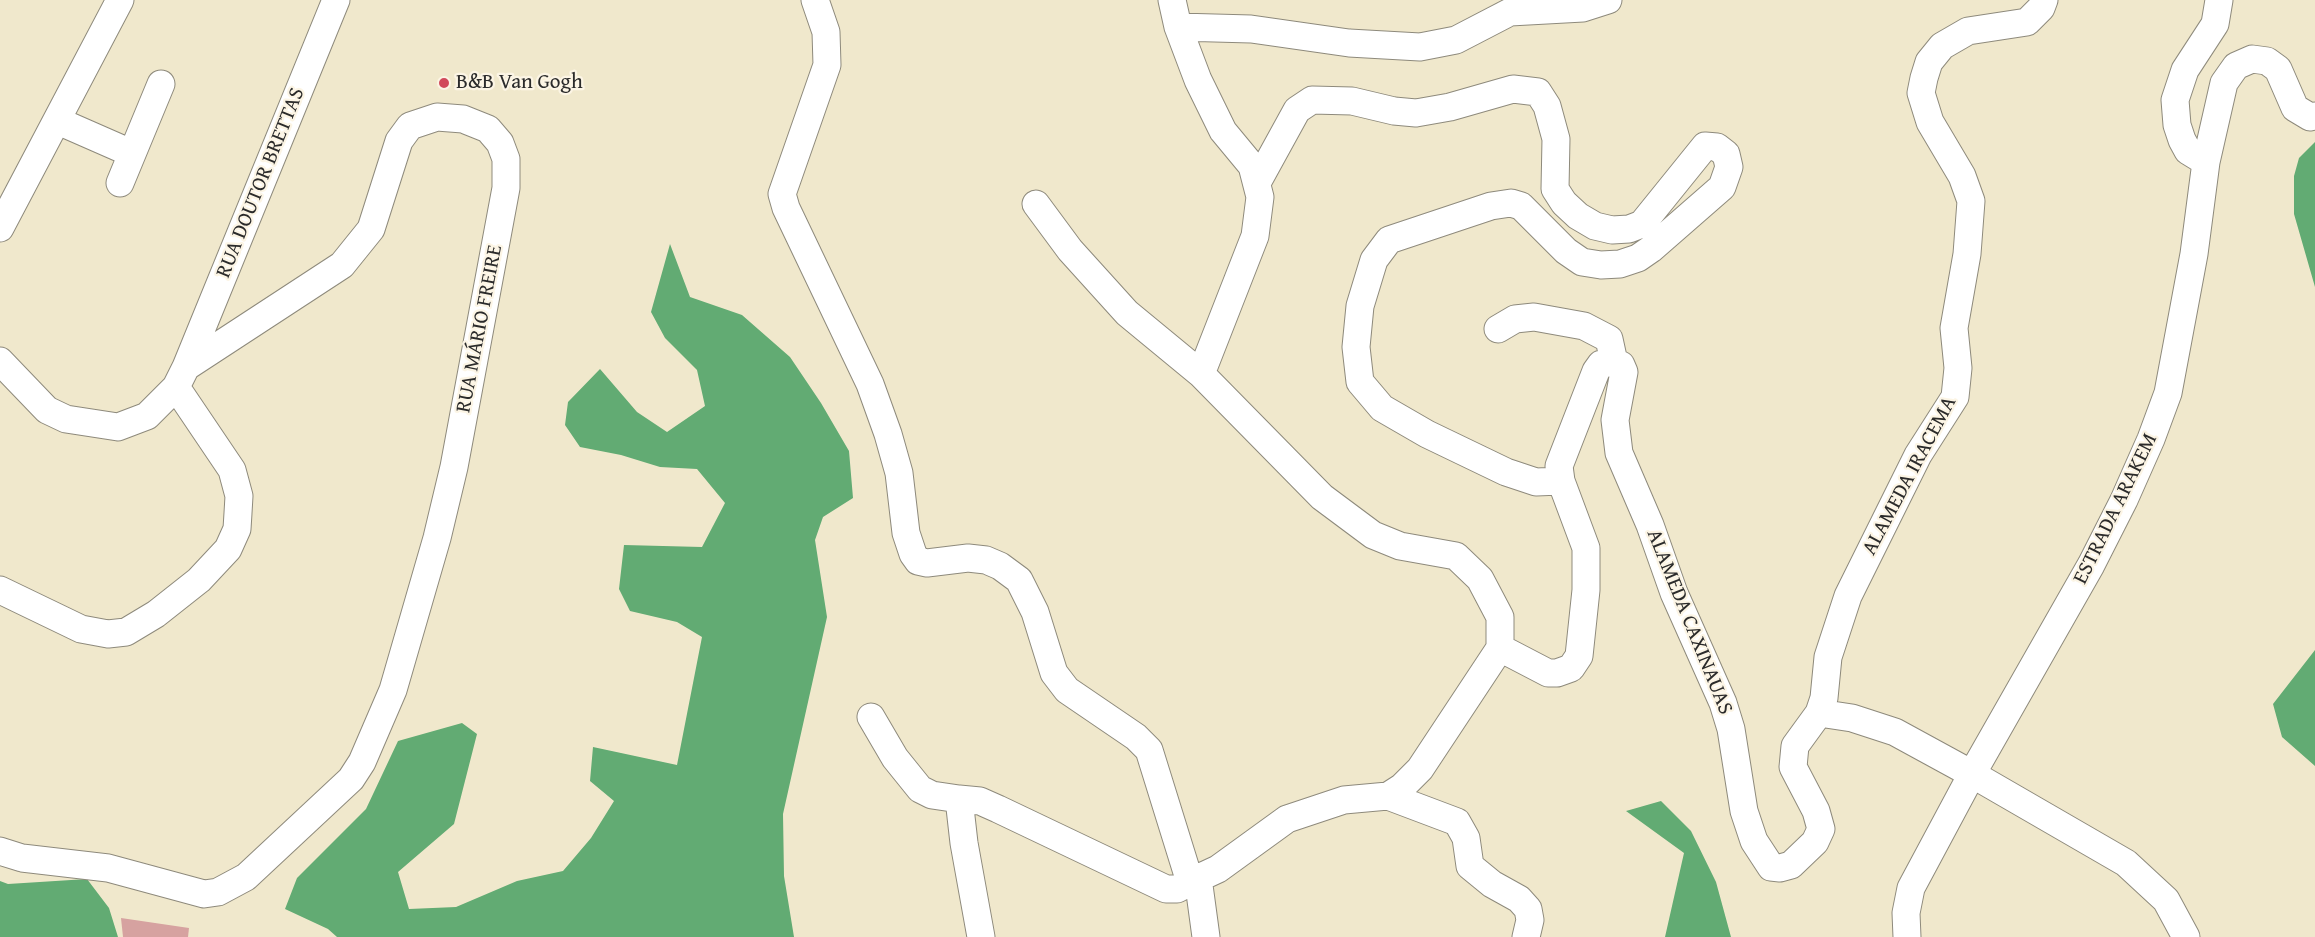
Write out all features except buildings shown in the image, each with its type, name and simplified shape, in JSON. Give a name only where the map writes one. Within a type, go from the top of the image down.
[{"type":"street","points":[[0,228],[120,0]]},
{"type":"street","name":"RUA DOUTOR BRETTAS","points":[[181,377],[336,0]]},
{"type":"street","points":[[1172,0],[1178,27],[1198,80],[1223,131],[1246,156],[1258,181],[1260,197],[1255,236],[1201,374]]},
{"type":"street","points":[[1178,27],[1251,29],[1349,43],[1420,47],[1456,40],[1510,12],[1582,8],[1608,0]]},
{"type":"street","name":"ALAMEDA IRACEMA","points":[[1819,713],[1824,698],[1828,657],[1848,596],[1918,455],[1955,397],[1958,368],[1954,328],[1967,254],[1971,201],[1962,176],[1929,122],[1921,93],[1929,62],[1942,46],[1968,31],[2027,22],[2041,8],[2044,0]]},
{"type":"street","points":[[2206,162],[2188,151],[2182,140],[2177,125],[2175,100],[2186,70],[2215,24],[2219,0]]},
{"type":"street","points":[[813,1],[826,32],[827,65],[782,194],[786,208],[870,384],[899,473],[906,533],[913,554],[918,561],[927,564],[968,558],[986,560],[999,566],[1018,580],[1031,604],[1054,673],[1067,690],[1136,737],[1149,750],[1194,880],[1206,937]]},
{"type":"street","name":"ESTRADA ARAKEM","points":[[1907,937],[1907,907],[1911,888],[1972,774],[2091,565],[2124,500],[2151,439],[2170,381],[2194,254],[2206,162],[2224,83],[2236,66],[2252,59],[2266,61],[2278,69],[2295,108],[2310,117],[2315,116]]},
{"type":"street","points":[[120,183],[160,84]]},
{"type":"street","points":[[1258,181],[1297,110],[1312,100],[1352,101],[1394,111],[1416,113],[1450,107],[1513,89],[1538,92],[1547,106],[1556,139],[1555,189],[1564,203],[1578,216],[1595,226],[1612,230],[1629,229],[1642,224],[1705,146],[1717,147],[1726,154],[1729,166],[1722,187],[1651,249],[1638,258],[1620,264],[1582,262],[1566,251],[1521,206],[1511,203],[1491,206],[1389,240],[1374,260],[1360,306],[1356,346],[1360,382],[1382,408],[1427,434],[1506,472],[1536,482],[1561,481]]},
{"type":"street","name":"RUA MÁRIO FREIRE","points":[[0,362],[47,410],[66,419],[93,425],[118,427],[147,416],[181,377],[342,266],[371,229],[391,161],[399,141],[410,126],[437,117],[463,119],[488,129],[500,143],[506,159],[506,188],[454,467],[437,538],[393,690],[362,762],[351,779],[246,877],[218,892],[204,894],[108,868],[22,858],[0,851]]},
{"type":"street","points":[[58,121],[131,153]]},
{"type":"street","points":[[1036,204],[1064,243],[1127,313],[1201,374],[1302,478],[1350,520],[1373,535],[1400,546],[1456,556],[1469,565],[1480,579],[1500,617],[1500,648],[1420,769],[1402,787],[1388,796]]},
{"type":"street","points":[[1498,329],[1515,319],[1534,316],[1584,326],[1609,339],[1619,367],[1601,364],[1596,371],[1559,466],[1561,481],[1586,548],[1586,590],[1579,656],[1571,668],[1557,673],[1548,673],[1500,648]]},
{"type":"street","name":"ALAMEDA CAXINAUAS","points":[[1619,367],[1615,420],[1619,453],[1650,525],[1674,593],[1723,703],[1731,729],[1744,811],[1754,841],[1771,867],[1780,868],[1791,865],[1815,842],[1821,830],[1816,811],[1792,767],[1795,746],[1819,713]]},
{"type":"street","points":[[0,590],[81,629],[108,634],[126,632],[164,608],[199,580],[228,549],[237,529],[239,496],[232,470],[181,377]]},
{"type":"street","points":[[1819,713],[1852,718],[1895,732],[2126,863],[2166,900],[2186,937]]},
{"type":"street","points":[[871,717],[895,758],[920,789],[932,795],[980,801],[1166,889],[1177,889],[1218,869],[1287,819],[1344,800],[1388,796],[1457,822],[1466,838],[1470,866],[1492,884],[1519,899],[1528,909],[1530,920],[1526,937]]},
{"type":"street","points":[[959,799],[962,831],[981,937]]},
{"type":"green space","points":[[2315,142],[2315,287],[2294,214],[2294,176],[2299,158]]},
{"type":"green space","points":[[670,244],[690,297],[742,315],[790,357],[821,403],[849,451],[853,498],[823,517],[815,540],[827,617],[783,814],[784,876],[794,937],[337,937],[328,929],[285,909],[297,878],[366,809],[398,741],[462,723],[477,734],[454,824],[398,872],[409,909],[456,907],[517,881],[563,871],[591,838],[614,801],[590,781],[593,747],[677,765],[702,637],[677,622],[630,611],[619,589],[624,545],[702,547],[725,503],[697,469],[660,467],[621,455],[580,447],[565,425],[568,402],[600,369],[637,412],[667,432],[705,406],[697,370],[665,338],[651,312]]},
{"type":"green space","points":[[2315,650],[2315,766],[2282,737],[2273,704]]},
{"type":"green space","points":[[1661,801],[1691,831],[1716,882],[1731,937],[1665,937],[1684,853],[1626,811]]},
{"type":"green space","points":[[87,879],[109,908],[118,937],[0,937],[0,881],[8,884]]},
{"type":"place","name":"B&B Van Gogh","points":[[444,83]]}]
